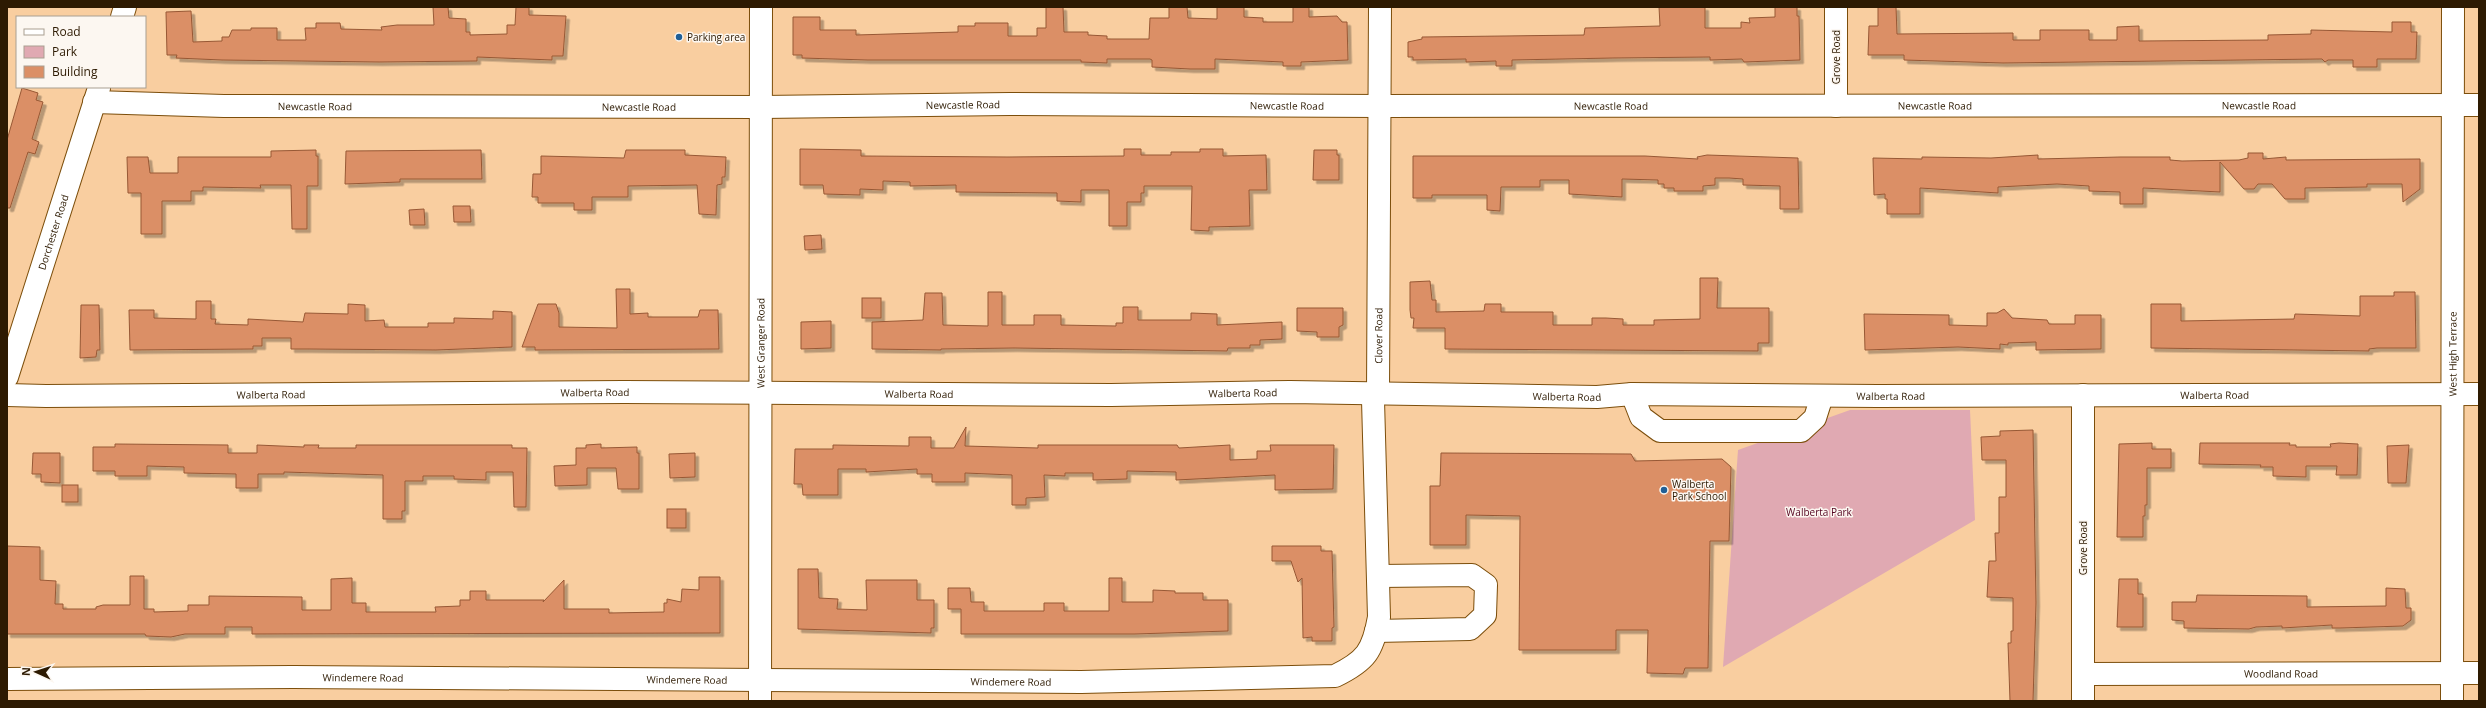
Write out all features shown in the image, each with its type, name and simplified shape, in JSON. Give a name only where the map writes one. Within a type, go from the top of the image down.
[{"type":"street","name":"West Granger Road","points":[[760,701],[759,394],[761,7]]},
{"type":"street","name":"Clover Road","points":[[1362,660],[1375,639],[1379,617],[1373,400],[1378,393],[1380,7]]},
{"type":"street","name":"Grove Road","points":[[1836,7],[1836,106]]},
{"type":"street","name":"West High Terrace","points":[[2452,701],[2453,7]]},
{"type":"street","name":"Newcastle Road","points":[[97,95],[224,106],[761,107],[1010,104],[1380,106],[2479,105]]},
{"type":"street","name":"Dorchester Road","points":[[7,377],[97,95]]},
{"type":"street","name":"Walberta Road","points":[[7,395],[624,392],[1111,396],[1378,393],[1596,396],[1632,394],[1822,396],[2479,394]]},
{"type":"street","points":[[1632,394],[1641,417],[1660,430],[1689,431],[1801,431],[1815,418],[1822,396]]},
{"type":"street","name":"Grove Road","points":[[2083,395],[2083,701]]},
{"type":"street","points":[[1376,631],[1470,629],[1485,615],[1486,585],[1472,575],[1379,576]]},
{"type":"street","name":"Windemere Road","points":[[7,679],[293,677],[1081,682],[1335,676],[1355,666],[1362,660]]},
{"type":"street","name":"Woodland Road","points":[[2084,674],[2479,673]]},
{"type":"green space","name":"Walberta Park","points":[[1850,410],[1970,410],[1975,520],[1723,667],[1738,450]]},
{"type":"building","points":[[433,7],[448,7],[449,18],[466,19],[466,32],[470,32],[470,35],[507,34],[507,25],[515,25],[516,7],[529,7],[529,15],[566,16],[563,56],[552,56],[552,60],[477,57],[477,61],[379,62],[222,60],[176,58],[177,55],[167,55],[166,12],[191,11],[193,42],[222,41],[222,37],[229,37],[232,30],[251,30],[251,28],[277,28],[277,40],[306,40],[305,28],[316,28],[316,23],[340,23],[341,29],[382,30],[381,27],[397,25],[434,25]]},
{"type":"building","points":[[1046,7],[1063,7],[1064,32],[1088,32],[1088,35],[1107,36],[1107,39],[1149,39],[1150,18],[1169,18],[1169,7],[1187,7],[1188,18],[1217,19],[1217,7],[1244,7],[1244,17],[1263,18],[1263,22],[1293,22],[1293,7],[1309,7],[1309,17],[1337,16],[1342,22],[1347,22],[1348,60],[1301,62],[1301,66],[1283,66],[1283,62],[1215,59],[1215,69],[1190,69],[1152,67],[1152,60],[1150,59],[1107,59],[1107,63],[1081,62],[1081,60],[867,60],[802,58],[802,55],[793,55],[793,17],[820,17],[820,30],[856,30],[856,35],[958,32],[958,26],[975,26],[975,23],[1008,23],[1008,36],[1037,36],[1037,28],[1046,28]]},
{"type":"building","points":[[1659,7],[1705,7],[1705,28],[1741,28],[1741,22],[1750,23],[1749,18],[1775,17],[1775,7],[1797,7],[1797,16],[1799,16],[1800,60],[1744,62],[1742,59],[1710,60],[1710,57],[1613,58],[1512,60],[1512,66],[1496,66],[1496,61],[1466,62],[1466,59],[1413,60],[1413,57],[1408,57],[1408,42],[1422,39],[1422,37],[1584,35],[1585,28],[1660,26]]},
{"type":"building","points":[[1878,7],[1896,7],[1897,34],[2013,33],[2013,40],[2040,40],[2040,30],[2089,30],[2089,40],[2117,40],[2117,27],[2139,26],[2139,41],[2268,40],[2268,35],[2311,34],[2311,30],[2392,32],[2392,22],[2411,22],[2411,32],[2417,32],[2416,59],[2377,59],[2377,67],[2353,67],[2353,60],[2328,60],[2325,62],[2322,59],[2003,63],[1904,60],[1904,55],[1868,55],[1869,26],[1878,26]]},
{"type":"building","points":[[22,88],[38,93],[36,100],[43,102],[32,139],[39,142],[35,154],[28,152],[10,208],[7,208],[7,140]]},
{"type":"building","points":[[800,149],[861,150],[861,156],[1008,157],[1124,156],[1124,149],[1141,149],[1141,155],[1171,155],[1171,152],[1200,152],[1200,149],[1223,149],[1223,156],[1266,155],[1267,190],[1249,190],[1250,226],[1209,227],[1209,231],[1191,230],[1192,186],[1144,186],[1144,193],[1141,193],[1141,202],[1127,202],[1127,226],[1109,226],[1109,190],[1081,190],[1081,202],[1057,201],[1057,193],[956,192],[956,185],[910,186],[910,182],[883,181],[883,190],[860,189],[860,195],[824,194],[823,185],[800,185]]},
{"type":"building","points":[[316,150],[316,156],[318,156],[318,186],[307,186],[307,229],[292,229],[291,185],[260,185],[261,188],[203,187],[203,191],[191,191],[191,201],[162,201],[162,234],[141,234],[141,193],[128,193],[127,157],[148,157],[150,173],[178,173],[178,157],[271,157],[271,151]]},
{"type":"building","points":[[481,150],[482,179],[400,179],[400,182],[345,184],[346,151]]},
{"type":"building","points":[[626,150],[685,150],[685,155],[726,157],[725,177],[722,177],[722,184],[717,185],[716,215],[699,214],[697,185],[628,186],[628,197],[592,197],[592,210],[574,210],[574,203],[538,203],[538,197],[532,197],[533,174],[541,174],[541,156],[624,158]]},
{"type":"building","points":[[1314,150],[1337,150],[1337,155],[1339,155],[1339,180],[1313,180]]},
{"type":"building","points":[[2248,153],[2263,153],[2263,159],[2286,157],[2286,160],[2420,159],[2420,189],[2403,202],[2402,184],[2367,184],[2367,187],[2305,188],[2305,199],[2285,199],[2272,184],[2258,184],[2254,189],[2244,189],[2220,162],[2220,192],[2143,188],[2143,204],[2120,204],[2120,192],[2089,191],[2089,186],[2057,184],[1998,187],[1998,193],[1920,188],[1920,214],[1887,214],[1887,199],[1885,199],[1885,194],[1874,195],[1873,158],[1991,158],[2038,155],[2038,159],[2170,157],[2170,160],[2182,161],[2239,160],[2248,158]]},
{"type":"building","points":[[1707,155],[1798,158],[1799,209],[1780,209],[1780,186],[1743,185],[1743,179],[1729,178],[1715,178],[1715,185],[1703,186],[1703,191],[1674,191],[1674,188],[1664,188],[1664,184],[1658,184],[1658,180],[1622,179],[1622,197],[1569,194],[1569,180],[1540,180],[1540,187],[1501,187],[1500,211],[1487,210],[1487,195],[1432,195],[1432,198],[1413,198],[1413,156],[1645,156],[1698,159],[1697,157]]},
{"type":"building","points":[[453,206],[470,206],[471,222],[454,222]]},
{"type":"building","points":[[424,209],[425,225],[410,225],[409,210]]},
{"type":"building","points":[[821,235],[822,249],[805,250],[804,236]]},
{"type":"building","points":[[1700,278],[1718,278],[1717,308],[1769,308],[1769,343],[1758,343],[1758,351],[1445,349],[1445,328],[1413,328],[1414,318],[1411,318],[1410,310],[1410,282],[1430,281],[1432,300],[1436,300],[1436,312],[1484,311],[1485,304],[1501,304],[1501,312],[1553,312],[1553,325],[1592,325],[1592,318],[1606,318],[1623,319],[1623,325],[1654,325],[1654,320],[1700,319]]},
{"type":"building","points":[[616,289],[630,289],[630,314],[648,313],[648,317],[698,317],[700,310],[718,310],[719,349],[535,350],[535,347],[522,347],[538,304],[556,304],[559,313],[559,327],[617,328]]},
{"type":"building","points":[[988,292],[1002,292],[1002,325],[1034,325],[1034,315],[1061,315],[1061,325],[1116,326],[1116,323],[1123,323],[1123,307],[1138,307],[1138,320],[1191,320],[1191,313],[1217,314],[1217,325],[1282,322],[1282,339],[1260,340],[1260,345],[1250,345],[1250,348],[1228,348],[1227,351],[1014,348],[941,350],[872,349],[872,322],[923,320],[925,293],[942,293],[943,325],[988,326]]},
{"type":"building","points":[[2394,292],[2415,292],[2416,348],[2377,348],[2369,349],[2369,351],[2151,348],[2151,304],[2181,304],[2181,321],[2294,319],[2295,314],[2360,316],[2360,296],[2394,296]]},
{"type":"building","points":[[862,298],[881,298],[881,318],[862,318]]},
{"type":"building","points":[[196,301],[211,301],[211,319],[216,319],[215,324],[248,325],[248,319],[303,322],[305,313],[348,314],[348,304],[365,305],[365,321],[384,320],[385,327],[428,327],[428,323],[454,323],[454,318],[493,319],[493,311],[512,312],[512,347],[436,350],[291,349],[291,338],[262,338],[262,346],[253,346],[253,349],[130,350],[129,310],[154,310],[154,318],[196,319]]},
{"type":"building","points":[[81,305],[99,305],[100,350],[97,350],[96,357],[80,358]]},
{"type":"building","points":[[1297,308],[1343,308],[1343,325],[1339,327],[1339,337],[1317,337],[1317,332],[1297,331]]},
{"type":"building","points":[[2004,309],[2012,318],[2047,320],[2049,324],[2075,324],[2075,315],[2101,315],[2101,349],[2036,350],[2036,342],[2008,343],[2008,345],[2000,344],[2000,349],[1958,347],[1865,350],[1864,314],[1949,315],[1949,325],[1987,326],[1987,313],[1997,313]]},
{"type":"building","points":[[831,321],[831,348],[801,349],[801,322]]},
{"type":"building","points":[[966,427],[965,446],[1038,448],[1038,445],[1177,445],[1179,448],[1230,445],[1230,460],[1257,459],[1257,451],[1271,451],[1270,445],[1334,445],[1333,489],[1275,490],[1275,475],[1176,480],[1176,472],[1127,471],[1127,479],[1093,480],[1093,473],[1065,473],[1065,476],[1044,475],[1045,497],[1026,498],[1026,505],[1012,505],[1012,475],[965,473],[965,482],[932,482],[932,474],[917,474],[917,469],[866,472],[866,469],[838,469],[838,495],[803,495],[802,484],[794,484],[795,449],[833,449],[833,445],[909,446],[909,437],[931,437],[931,448],[954,448]]},
{"type":"building","points":[[2033,430],[2036,603],[2033,701],[2010,701],[2008,643],[2011,643],[2011,631],[2013,631],[2013,598],[1987,597],[1989,561],[1996,561],[1995,533],[1999,533],[1999,497],[2006,497],[2006,460],[1982,460],[1981,437],[2000,436],[2000,431]]},
{"type":"building","points":[[2152,443],[2152,449],[2171,449],[2171,468],[2147,468],[2147,505],[2145,505],[2145,516],[2143,516],[2143,537],[2117,537],[2119,444]]},
{"type":"building","points":[[2200,443],[2290,443],[2289,445],[2296,445],[2296,447],[2331,447],[2330,444],[2339,443],[2358,444],[2357,475],[2336,475],[2337,466],[2306,466],[2306,477],[2273,476],[2273,467],[2260,467],[2261,465],[2199,464]]},
{"type":"building","points":[[115,444],[228,445],[228,453],[257,453],[257,445],[304,447],[304,445],[319,445],[318,448],[356,448],[356,445],[512,445],[512,448],[527,448],[526,507],[514,507],[513,472],[486,472],[486,480],[454,479],[454,476],[423,476],[423,481],[405,481],[405,511],[402,511],[402,519],[383,519],[383,475],[284,472],[284,474],[258,474],[258,488],[236,488],[236,474],[184,473],[184,467],[147,466],[147,476],[115,476],[115,471],[93,471],[93,447],[115,447]]},
{"type":"building","points":[[601,444],[601,448],[637,447],[637,453],[639,453],[639,489],[618,489],[616,468],[587,468],[587,485],[555,486],[554,466],[576,465],[576,448],[586,448],[586,445]]},
{"type":"building","points":[[2409,445],[2406,483],[2388,483],[2387,446]]},
{"type":"building","points":[[33,453],[60,453],[60,483],[41,482],[41,474],[32,474]]},
{"type":"building","points":[[695,453],[695,477],[670,478],[669,454]]},
{"type":"building","points":[[1441,453],[1631,454],[1635,461],[1722,459],[1731,467],[1729,541],[1710,541],[1708,668],[1685,668],[1683,674],[1647,673],[1648,630],[1616,630],[1616,650],[1519,650],[1520,516],[1466,515],[1466,545],[1430,545],[1430,486],[1440,486]]},
{"type":"building","points":[[62,485],[78,485],[78,502],[62,502]]},
{"type":"building","points":[[667,509],[686,509],[686,528],[667,528]]},
{"type":"building","points":[[7,546],[40,547],[40,580],[56,581],[55,604],[63,604],[63,609],[96,609],[96,607],[103,605],[130,605],[130,576],[144,576],[144,609],[154,609],[154,612],[188,611],[188,605],[209,605],[209,596],[302,597],[302,610],[331,610],[331,579],[352,578],[352,603],[366,603],[366,612],[436,612],[435,607],[460,606],[460,600],[470,600],[470,591],[486,591],[486,600],[544,600],[543,602],[564,580],[564,609],[609,609],[609,613],[664,612],[664,603],[667,603],[667,599],[681,602],[682,589],[699,590],[699,577],[720,577],[720,633],[252,634],[252,627],[225,627],[225,634],[185,634],[171,637],[146,636],[145,634],[7,634]]},
{"type":"building","points":[[1272,546],[1321,546],[1321,551],[1332,551],[1334,627],[1332,628],[1332,641],[1312,641],[1312,637],[1303,638],[1302,578],[1298,582],[1291,561],[1272,561]]},
{"type":"building","points":[[798,569],[818,569],[819,598],[838,599],[837,609],[867,610],[866,580],[917,580],[917,600],[934,600],[934,628],[931,628],[931,633],[798,629]]},
{"type":"building","points":[[1109,578],[1122,578],[1122,602],[1153,602],[1153,590],[1175,591],[1175,593],[1203,593],[1203,600],[1228,600],[1228,631],[1135,634],[961,634],[961,609],[948,609],[948,588],[970,588],[971,602],[984,602],[984,611],[1044,611],[1044,603],[1064,603],[1064,611],[1109,611]]},
{"type":"building","points":[[2119,579],[2138,579],[2138,594],[2143,594],[2143,627],[2117,627]]},
{"type":"building","points":[[2386,588],[2405,589],[2406,608],[2411,608],[2411,620],[2403,626],[2332,628],[2332,625],[2282,628],[2282,626],[2256,627],[2249,629],[2184,628],[2184,621],[2172,620],[2172,602],[2196,602],[2197,595],[2307,596],[2307,607],[2386,606]]},
{"type":"place","name":"Parking area","points":[[679,37]]},
{"type":"place","name":"Walberta Park School","points":[[1664,490]]}]
